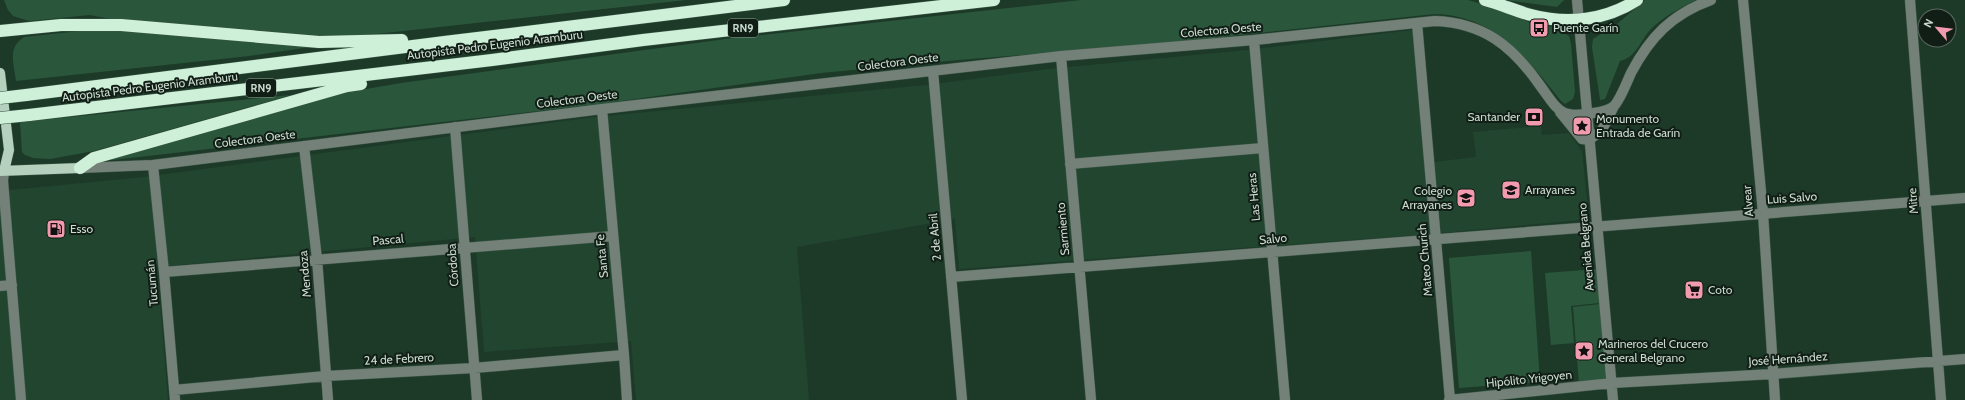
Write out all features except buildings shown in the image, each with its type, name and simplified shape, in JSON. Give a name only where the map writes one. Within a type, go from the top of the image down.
[{"type":"highway","name":"Autopista Pedro Eugenio Aramburu","points":[[0,98],[282,64],[479,37],[784,0]]},
{"type":"highway","name":"Autopista Pedro Eugenio Aramburu","points":[[0,118],[492,60],[643,40],[994,0]]},
{"type":"highway","points":[[1485,0],[1533,15],[1580,20],[1602,16],[1622,9],[1637,0]]},
{"type":"highway","points":[[0,31],[88,24],[121,25],[319,42],[361,42],[479,37]]},
{"type":"highway","points":[[80,168],[94,158],[347,86],[492,60]]},
{"type":"main road","points":[[0,73],[9,150],[2,171]]},
{"type":"main road","name":"Colectora Oeste","points":[[2,171],[80,168]]},
{"type":"street","points":[[1577,0],[1580,20]]},
{"type":"street","points":[[1589,140],[1602,130],[1636,63],[1659,32],[1684,11],[1711,0]]},
{"type":"street","name":"Alvear","points":[[1743,0],[1763,213],[1775,400]]},
{"type":"street","name":"Mitre","points":[[1910,0],[1942,400]]},
{"type":"street","name":"Avenida Belgrano","points":[[1580,20],[1589,140],[1614,400]]},
{"type":"street","name":"Colectora Oeste","points":[[80,168],[153,165],[602,109],[1061,56],[1254,40],[1417,22],[1451,22],[1479,30],[1494,37],[1510,48],[1526,66],[1557,109],[1582,139],[1589,140]]},
{"type":"street","name":"Mateo Churich","points":[[1417,22],[1450,400]]},
{"type":"street","name":"Las Heras","points":[[1254,40],[1285,400]]},
{"type":"street","name":"Sarmiento","points":[[1061,56],[1091,400]]},
{"type":"street","name":"2 de Abril","points":[[933,71],[962,400]]},
{"type":"street","points":[[1557,109],[1569,116],[1602,112],[1614,106]]},
{"type":"street","name":"Santa Fe","points":[[602,109],[627,400]]},
{"type":"street","name":"Córdoba","points":[[455,127],[477,400]]},
{"type":"street","name":"Mendoza","points":[[304,146],[317,258],[328,400]]},
{"type":"street","points":[[1070,164],[1263,148]]},
{"type":"street","name":"Tucumán","points":[[153,165],[175,395]]},
{"type":"street","points":[[2,171],[21,400]]},
{"type":"street","name":"Luis Salvo","points":[[1598,226],[1965,198]]},
{"type":"street","name":"Salvo","points":[[951,277],[1598,226]]},
{"type":"street","name":"Pascal","points":[[164,272],[465,246],[613,236]]},
{"type":"street","points":[[0,286],[12,285]]},
{"type":"street","name":"24 de Febrero","points":[[175,395],[326,376],[474,368],[624,355]]},
{"type":"street","name":"José Hernández","points":[[1612,383],[1773,374],[1965,358]]},
{"type":"street","name":"Hipólito Yrigoyen","points":[[1450,400],[1612,383]]},
{"type":"shaded area","points":[[4,0],[686,0],[358,36],[308,36],[243,29],[116,20],[90,15],[29,21],[13,16],[8,10]]},
{"type":"shaded area","points":[[1081,0],[1468,0],[1506,11],[1533,24],[1555,27],[1569,36],[1575,92],[1573,99],[1565,104],[1521,54],[1507,41],[1491,30],[1474,22],[1455,16],[1434,14],[1148,45],[958,60],[821,73],[607,103],[113,160],[105,159],[326,96],[401,83],[726,39]]},
{"type":"shaded area","points":[[1505,0],[1564,0],[1557,7]]},
{"type":"shaded area","points":[[1645,0],[1696,0],[1685,5],[1654,26],[1635,51],[1626,59],[1620,61],[1605,99],[1600,100],[1592,47],[1593,39],[1617,24]]},
{"type":"shaded area","points":[[89,30],[168,31],[311,47],[249,56],[16,81],[13,51],[15,46],[24,37]]},
{"type":"shaded area","points":[[1413,30],[1431,234],[959,269],[955,219],[797,247],[809,400],[636,400],[631,341],[484,352],[475,237],[157,267],[168,400],[0,400],[0,191],[144,177],[595,117],[926,85],[1048,69],[1247,50]]},
{"type":"shaded area","points":[[291,95],[94,151],[50,159],[33,158],[22,152],[20,122]]},
{"type":"shaded area","name":"Arrayanes","points":[[1541,126],[1542,135],[1569,133],[1582,151],[1589,219],[1441,233],[1434,162],[1476,157],[1473,132]]},
{"type":"shaded area","points":[[1531,251],[1540,382],[1459,388],[1449,258]]},
{"type":"shaded area","points":[[1597,269],[1599,303],[1571,306],[1574,343],[1551,345],[1545,273]]},
{"type":"shaded area","points":[[1600,304],[1606,382],[1579,384],[1573,307]]},
{"type":"place","name":"Puente Garín","points":[[1539,28]]},
{"type":"place","name":"Santander","points":[[1534,117]]},
{"type":"place","name":"Monumento Entrada de Garín","points":[[1582,126]]},
{"type":"place","name":"Arrayanes","points":[[1511,190]]},
{"type":"place","name":"Colegio Arrayanes","points":[[1466,198]]},
{"type":"place","name":"Esso","points":[[56,229]]},
{"type":"place","name":"Coto","points":[[1694,290]]},
{"type":"place","name":"Marineros del Crucero General Belgrano","points":[[1584,351]]}]
